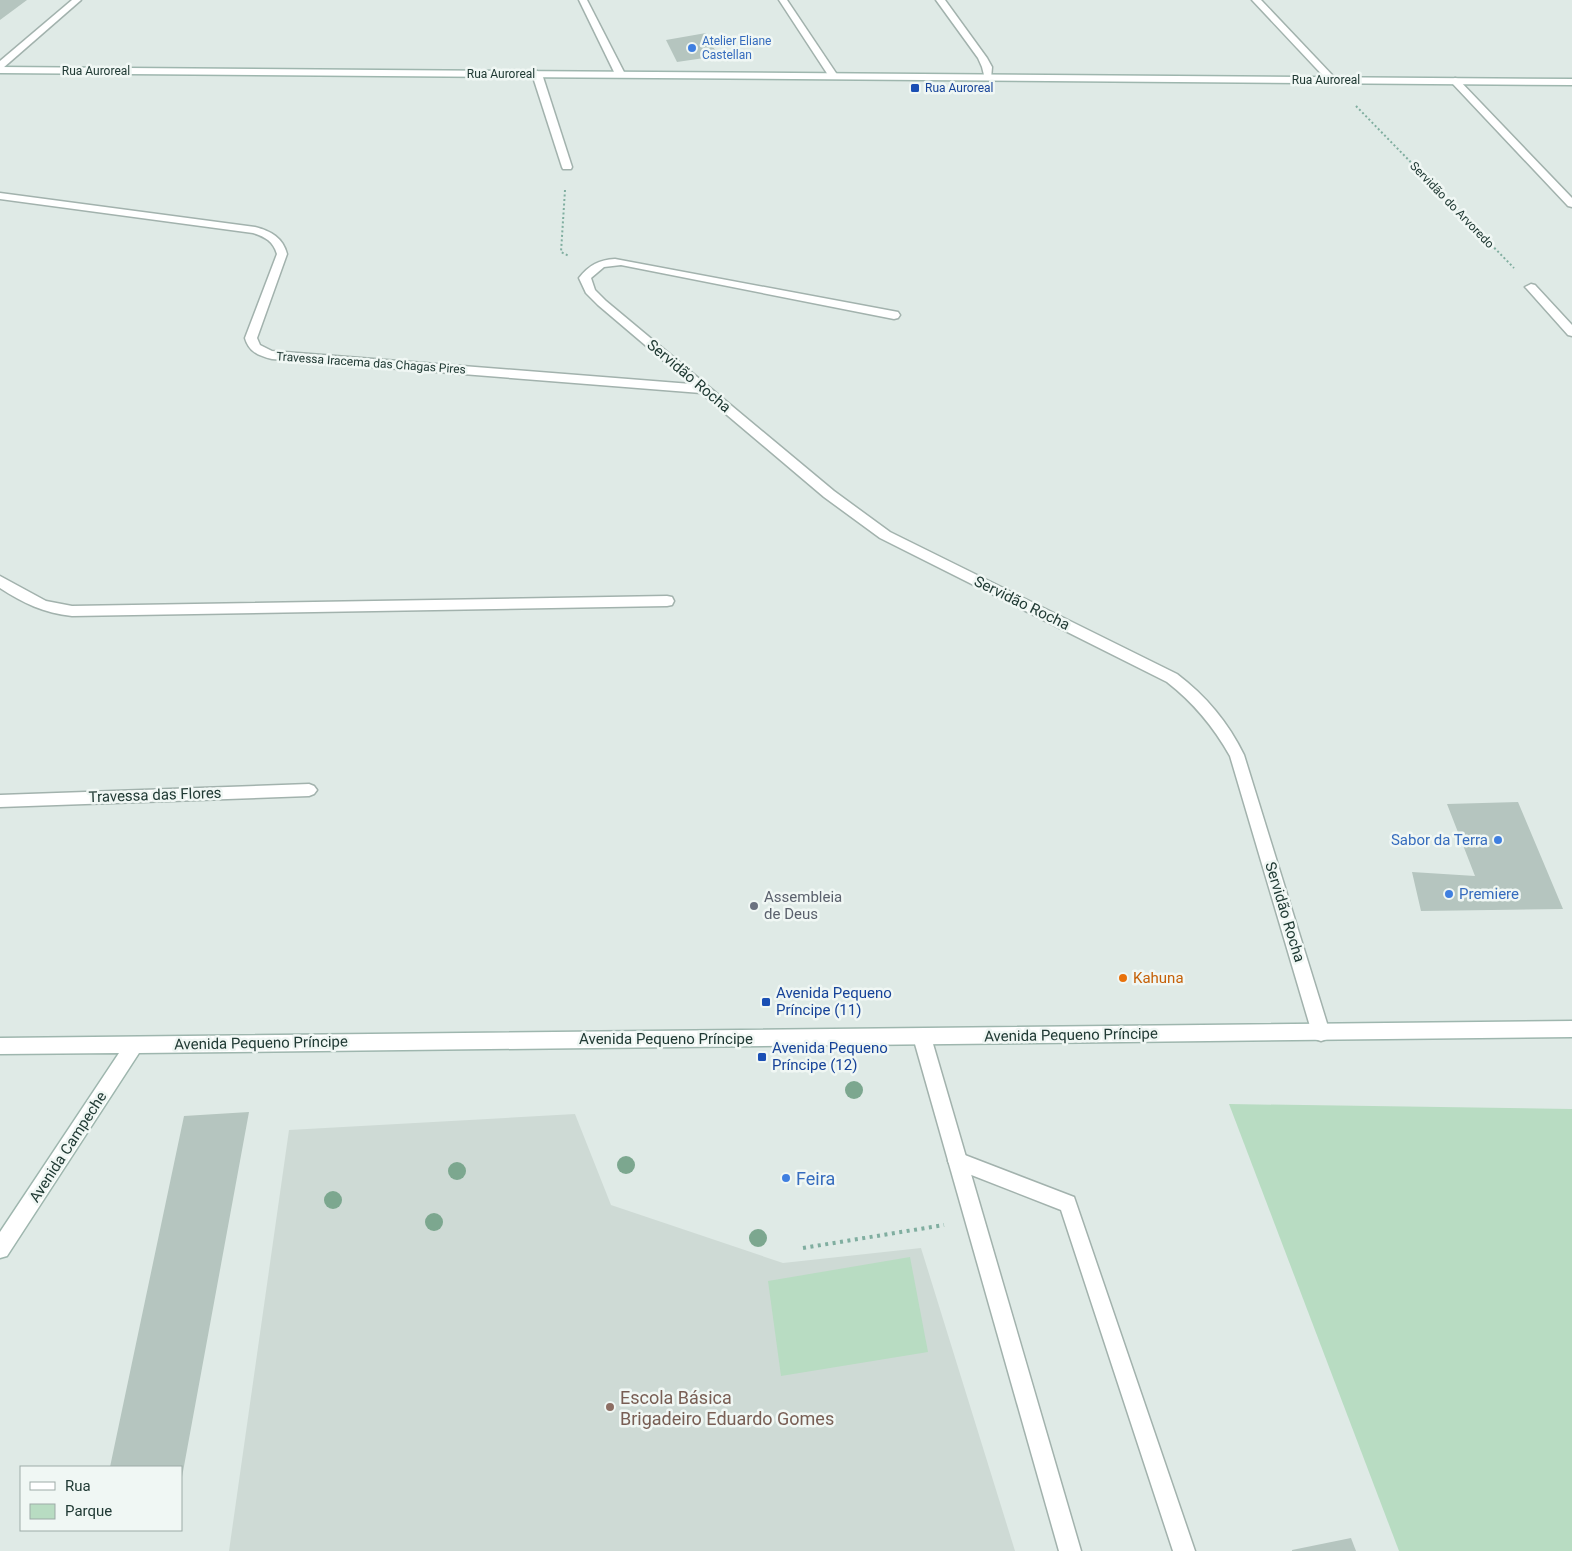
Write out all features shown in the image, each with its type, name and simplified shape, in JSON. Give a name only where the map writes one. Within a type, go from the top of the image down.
[{"type":"street","points":[[0,66],[77,0]]},
{"type":"street","points":[[583,0],[620,74]]},
{"type":"street","points":[[783,0],[833,76]]},
{"type":"street","points":[[940,0],[982,58],[987,67],[988,77]]},
{"type":"street","points":[[1256,0],[1332,80]]},
{"type":"street","points":[[0,54],[11,56]]},
{"type":"street","name":"Rua Auroreal","points":[[0,70],[1572,82]]},
{"type":"street","points":[[537,74],[566,167]]},
{"type":"street","points":[[1455,81],[1572,204]]},
{"type":"street","name":"Travessa Iracema das Chagas Pires","points":[[0,196],[255,230],[272,237],[280,245],[282,254],[251,338],[256,350],[272,356],[705,389]]},
{"type":"street","points":[[591,269],[605,262],[621,262],[894,315]]},
{"type":"street","name":"Servidão Rocha","points":[[591,269],[585,278],[590,291],[829,494],[885,535],[1172,678],[1196,696],[1219,724],[1237,755],[1321,1033]]},
{"type":"street","points":[[1531,287],[1572,332]]},
{"type":"street","points":[[0,582],[38,606],[54,610],[72,611],[667,601]]},
{"type":"street","name":"Travessa das Flores","points":[[0,800],[309,790]]},
{"type":"street","name":"Avenida Pequeno Príncipe","points":[[0,1046],[1572,1029]]},
{"type":"street","points":[[922,1036],[1070,1551]]},
{"type":"street","name":"Avenida Campeche","points":[[0,1249],[135,1044]]},
{"type":"street","points":[[957,1161],[1068,1203],[1184,1551]]},
{"type":"path","name":"Servidão do Arvoredo","points":[[1332,80],[1531,287]]},
{"type":"path","points":[[566,167],[560,252],[591,269]]},
{"type":"path","points":[[803,1248],[974,1220]]},
{"type":"shaded area","name":"Escola Básica Brigadeiro Eduardo Gomes","points":[[575,1114],[611,1205],[783,1263],[921,1248],[1015,1551],[229,1551],[289,1130]]},
{"type":"green space","points":[[1229,1104],[1572,1109],[1572,1551],[1399,1551]]},
{"type":"green space","points":[[910,1257],[928,1352],[781,1376],[768,1281]]},
{"type":"building","points":[[0,0],[27,0],[0,20]]},
{"type":"building","name":"Atelier Eliane Castellan","points":[[706,33],[718,56],[677,62],[666,40]]},
{"type":"building","name":"Sabor da Terra","points":[[1518,802],[1563,909],[1421,911],[1412,872],[1475,876],[1447,804]]},
{"type":"building","points":[[249,1112],[182,1477],[182,1466],[110,1466],[184,1116]]},
{"type":"building","points":[[1351,1538],[1356,1551],[1292,1551],[1292,1550]]},
{"type":"place","name":"Atelier Eliane Castellan","points":[[692,48]]},
{"type":"place","name":"Rua Auroreal","points":[[915,88]]},
{"type":"place","name":"Sabor da Terra","points":[[1498,840]]},
{"type":"place","name":"Premiere","points":[[1449,894]]},
{"type":"place","name":"Assembleia de Deus","points":[[754,906]]},
{"type":"place","name":"Kahuna","points":[[1123,978]]},
{"type":"place","name":"Avenida Pequeno Príncipe (11)","points":[[766,1002]]},
{"type":"place","name":"Avenida Pequeno Príncipe (12)","points":[[762,1057]]},
{"type":"place","name":"Feira","points":[[786,1178]]},
{"type":"place","name":"Escola Básica Brigadeiro Eduardo Gomes","points":[[610,1407]]}]
